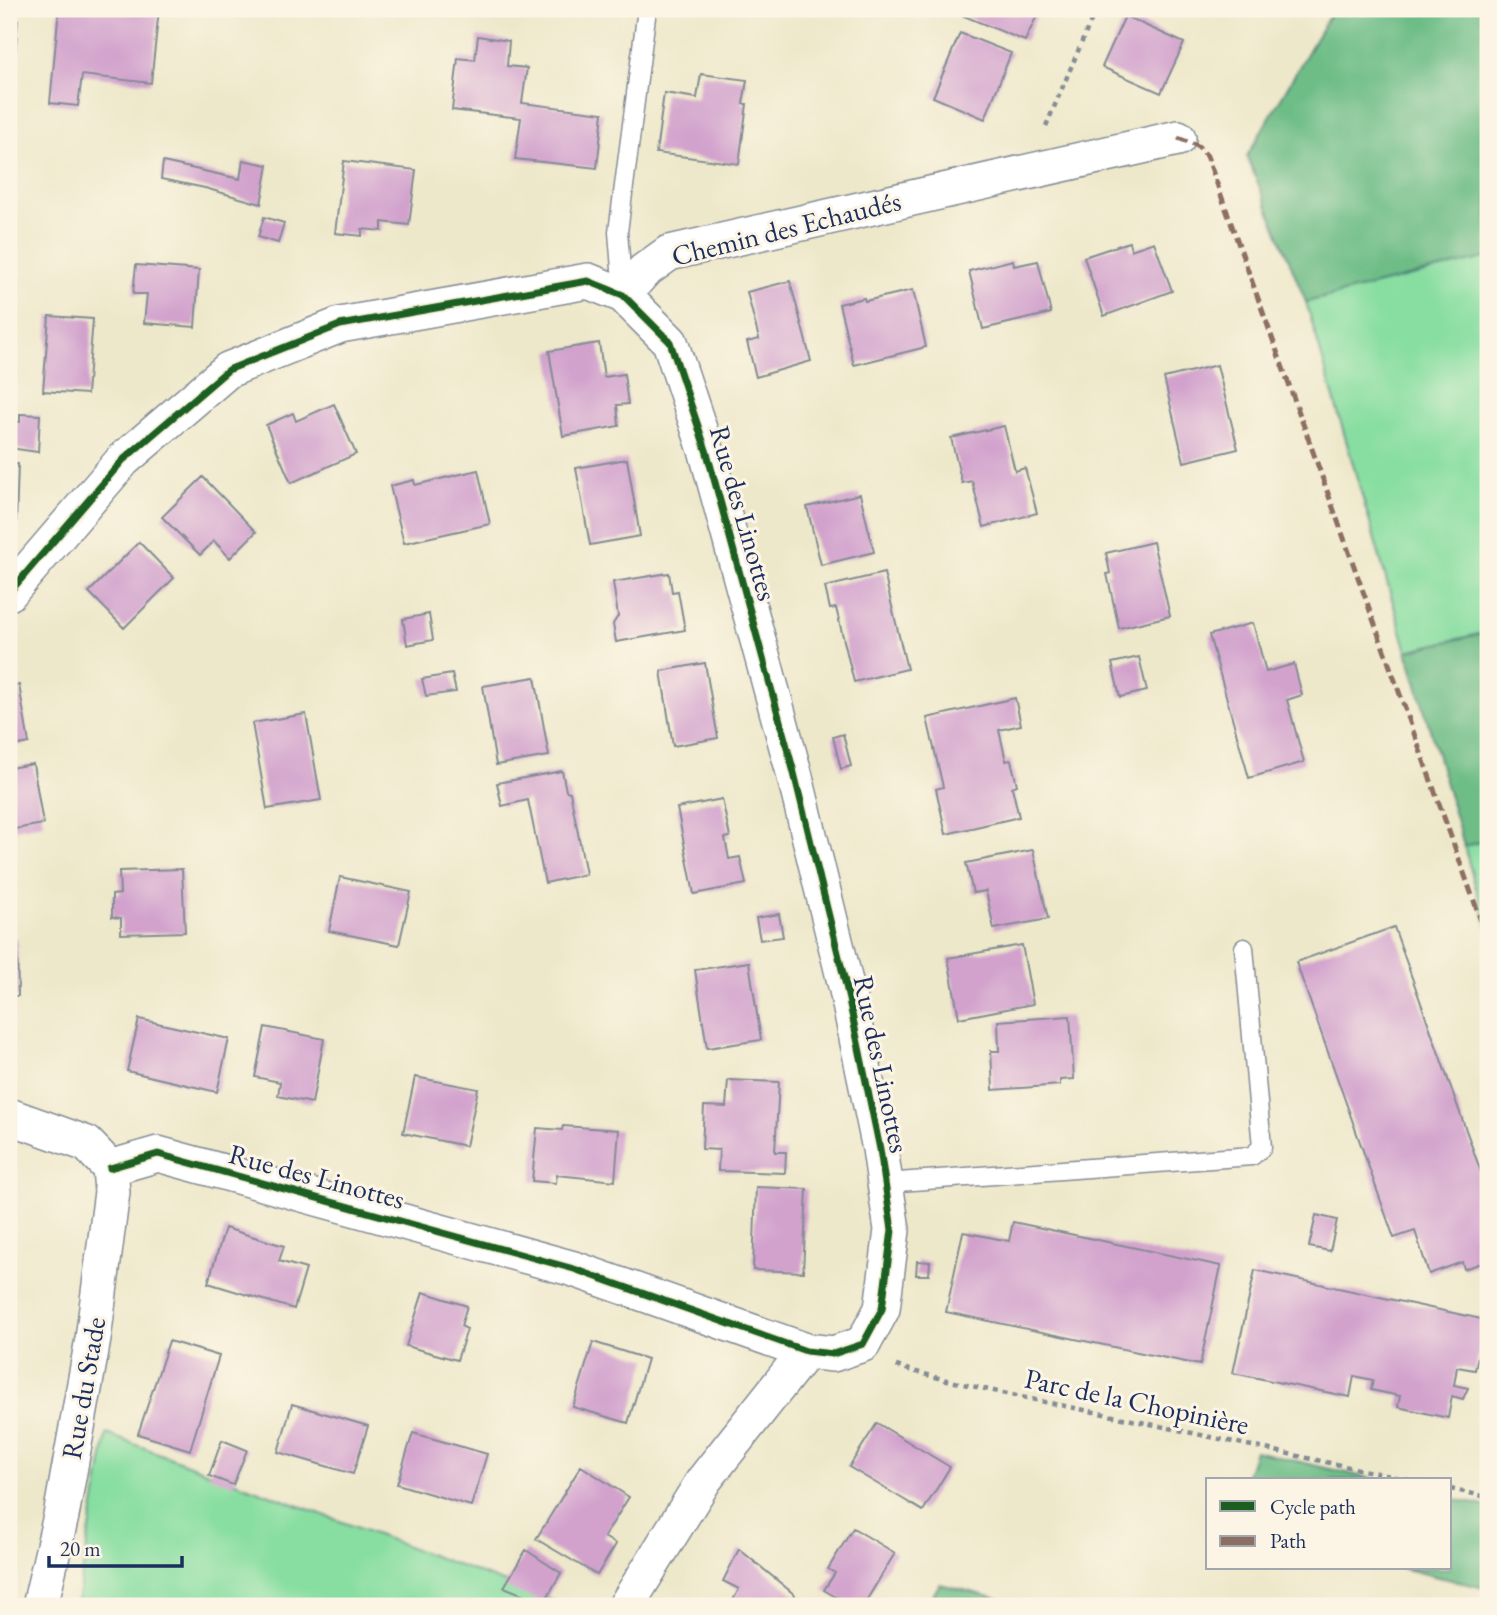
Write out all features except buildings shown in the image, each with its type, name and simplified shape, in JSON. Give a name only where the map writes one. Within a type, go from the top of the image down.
[{"type":"street","name":"Chemin des Echaudés","points":[[624,295],[644,271],[669,253],[1178,138]]},
{"type":"street","points":[[9,593],[123,460],[228,370],[340,325],[588,281],[624,295]]},
{"type":"street","name":"Rue des Linottes","points":[[110,1168],[158,1154],[574,1269],[806,1351],[833,1354],[863,1344],[883,1309],[892,1230],[880,1149],[846,990],[799,795],[708,453],[670,342],[624,295]]},
{"type":"street","points":[[9,1116],[87,1144],[110,1168]]},
{"type":"street","name":"Rue du Stade","points":[[40,1606],[61,1516],[93,1339],[112,1192],[110,1168]]},
{"type":"street","points":[[626,1606],[704,1480],[806,1351]]},
{"type":"lane","points":[[624,295],[618,232],[647,9]]},
{"type":"lane","points":[[885,1183],[1252,1156],[1262,1147],[1244,948]]},
{"type":"path","points":[[1042,135],[1096,9]]},
{"type":"path","points":[[1452,1489],[1488,1497]]},
{"type":"green space","points":[[1333,9],[1488,9],[1488,257],[1306,302],[1247,156]]},
{"type":"green space","points":[[1488,257],[1488,632],[1407,651],[1306,302]]},
{"type":"green space","points":[[1488,632],[1488,840],[1464,846],[1407,651]]},
{"type":"green space","points":[[1488,840],[1488,931],[1464,846]]},
{"type":"green space","points":[[107,1434],[567,1606],[87,1606],[77,1602]]},
{"type":"green space","points":[[1255,1451],[1368,1478],[1246,1478]]},
{"type":"green space","points":[[1452,1498],[1488,1507],[1488,1589],[1409,1570],[1452,1570]]},
{"type":"green space","points":[[940,1584],[1027,1606],[926,1606]]},
{"type":"marked path","points":[[1178,138],[1198,146],[1207,156],[1488,940]]},
{"type":"cycle path","points":[[9,593],[123,460],[228,370],[340,325],[588,281],[623,295],[670,342],[707,453],[793,769],[847,990],[880,1149],[892,1230],[882,1309],[863,1344],[833,1354],[806,1351],[574,1269],[158,1154],[110,1168]]}]
